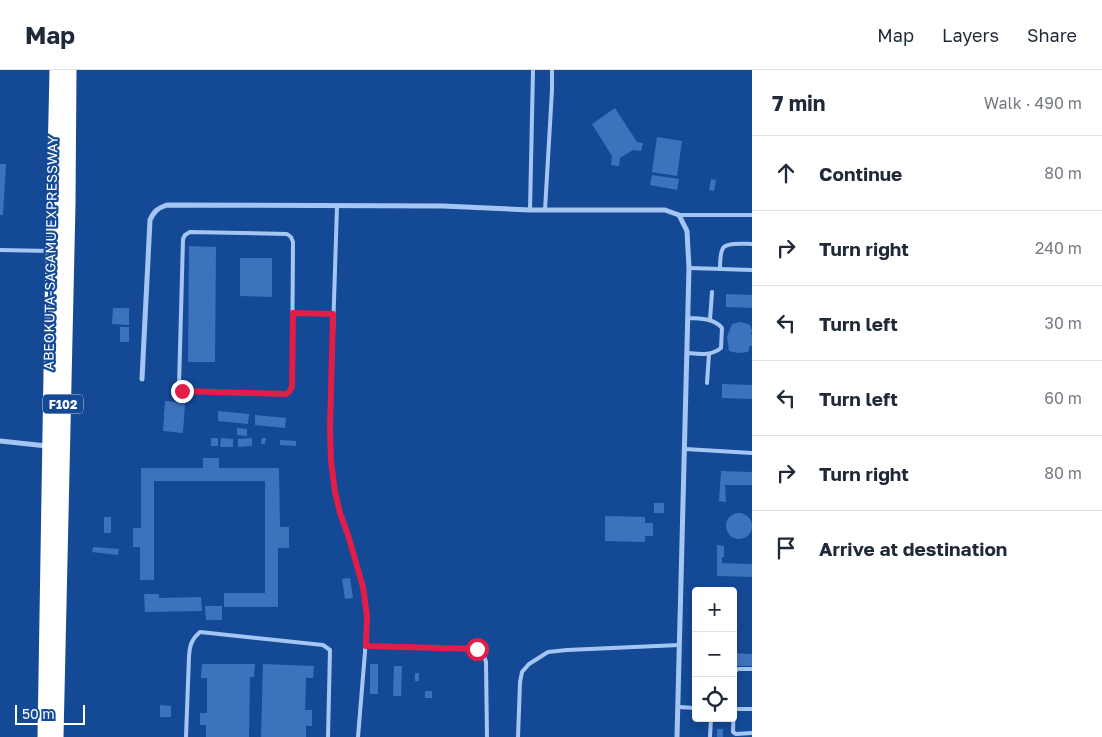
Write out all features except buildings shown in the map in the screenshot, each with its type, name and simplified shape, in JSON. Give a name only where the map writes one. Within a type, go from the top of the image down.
[{"type":"highway","name":"ABEOKUTA-SAGAMU EXPRESSWAY","points":[[45,737],[57,70]]},
{"type":"highway","name":"ABEOKUTA-SAGAMU EXPRESSWAY","points":[[56,737],[68,214],[69,70]]},
{"type":"street","points":[[142,380],[150,220],[159,207],[167,205],[444,206],[530,210],[666,210],[679,214],[687,230],[689,268],[677,737]]},
{"type":"street","points":[[0,441],[50,446]]},
{"type":"lane","points":[[530,210],[533,70]]},
{"type":"lane","points":[[545,210],[552,70]]},
{"type":"lane","points":[[337,206],[330,428],[331,461],[335,492],[363,587],[367,616],[358,737]]},
{"type":"lane","points":[[679,214],[752,214]]},
{"type":"lane","points":[[190,232],[287,234],[293,242],[293,313],[292,387],[289,392],[286,394],[180,390],[183,239],[185,235],[190,232]]},
{"type":"lane","points":[[720,269],[724,246],[727,244],[752,244]]},
{"type":"lane","points":[[0,250],[53,251]]},
{"type":"lane","points":[[689,268],[752,270]]},
{"type":"lane","points":[[710,320],[712,292]]},
{"type":"lane","points":[[293,313],[333,314]]},
{"type":"lane","points":[[687,354],[709,354],[716,352],[721,348],[722,328],[718,322],[688,318]]},
{"type":"lane","points":[[708,383],[709,354]]},
{"type":"lane","points":[[685,449],[752,453]]},
{"type":"lane","points":[[186,737],[190,645],[193,638],[200,632],[324,645],[330,650],[328,737]]},
{"type":"lane","points":[[366,646],[477,649],[483,654],[486,662],[487,737]]},
{"type":"lane","points":[[518,737],[522,672],[529,664],[548,652],[680,646]]},
{"type":"lane","points":[[735,677],[735,671],[738,669],[752,669]]},
{"type":"lane","points":[[678,707],[692,708]]},
{"type":"lane","points":[[737,709],[752,710]]},
{"type":"lane","points":[[710,737],[711,722]]},
{"type":"lane","points":[[734,722],[734,734],[752,734]]},
{"type":"route","points":[[182,391],[286,394],[292,387],[293,313],[333,314],[331,461],[340,513],[363,587],[367,616],[366,646],[477,649]]}]
